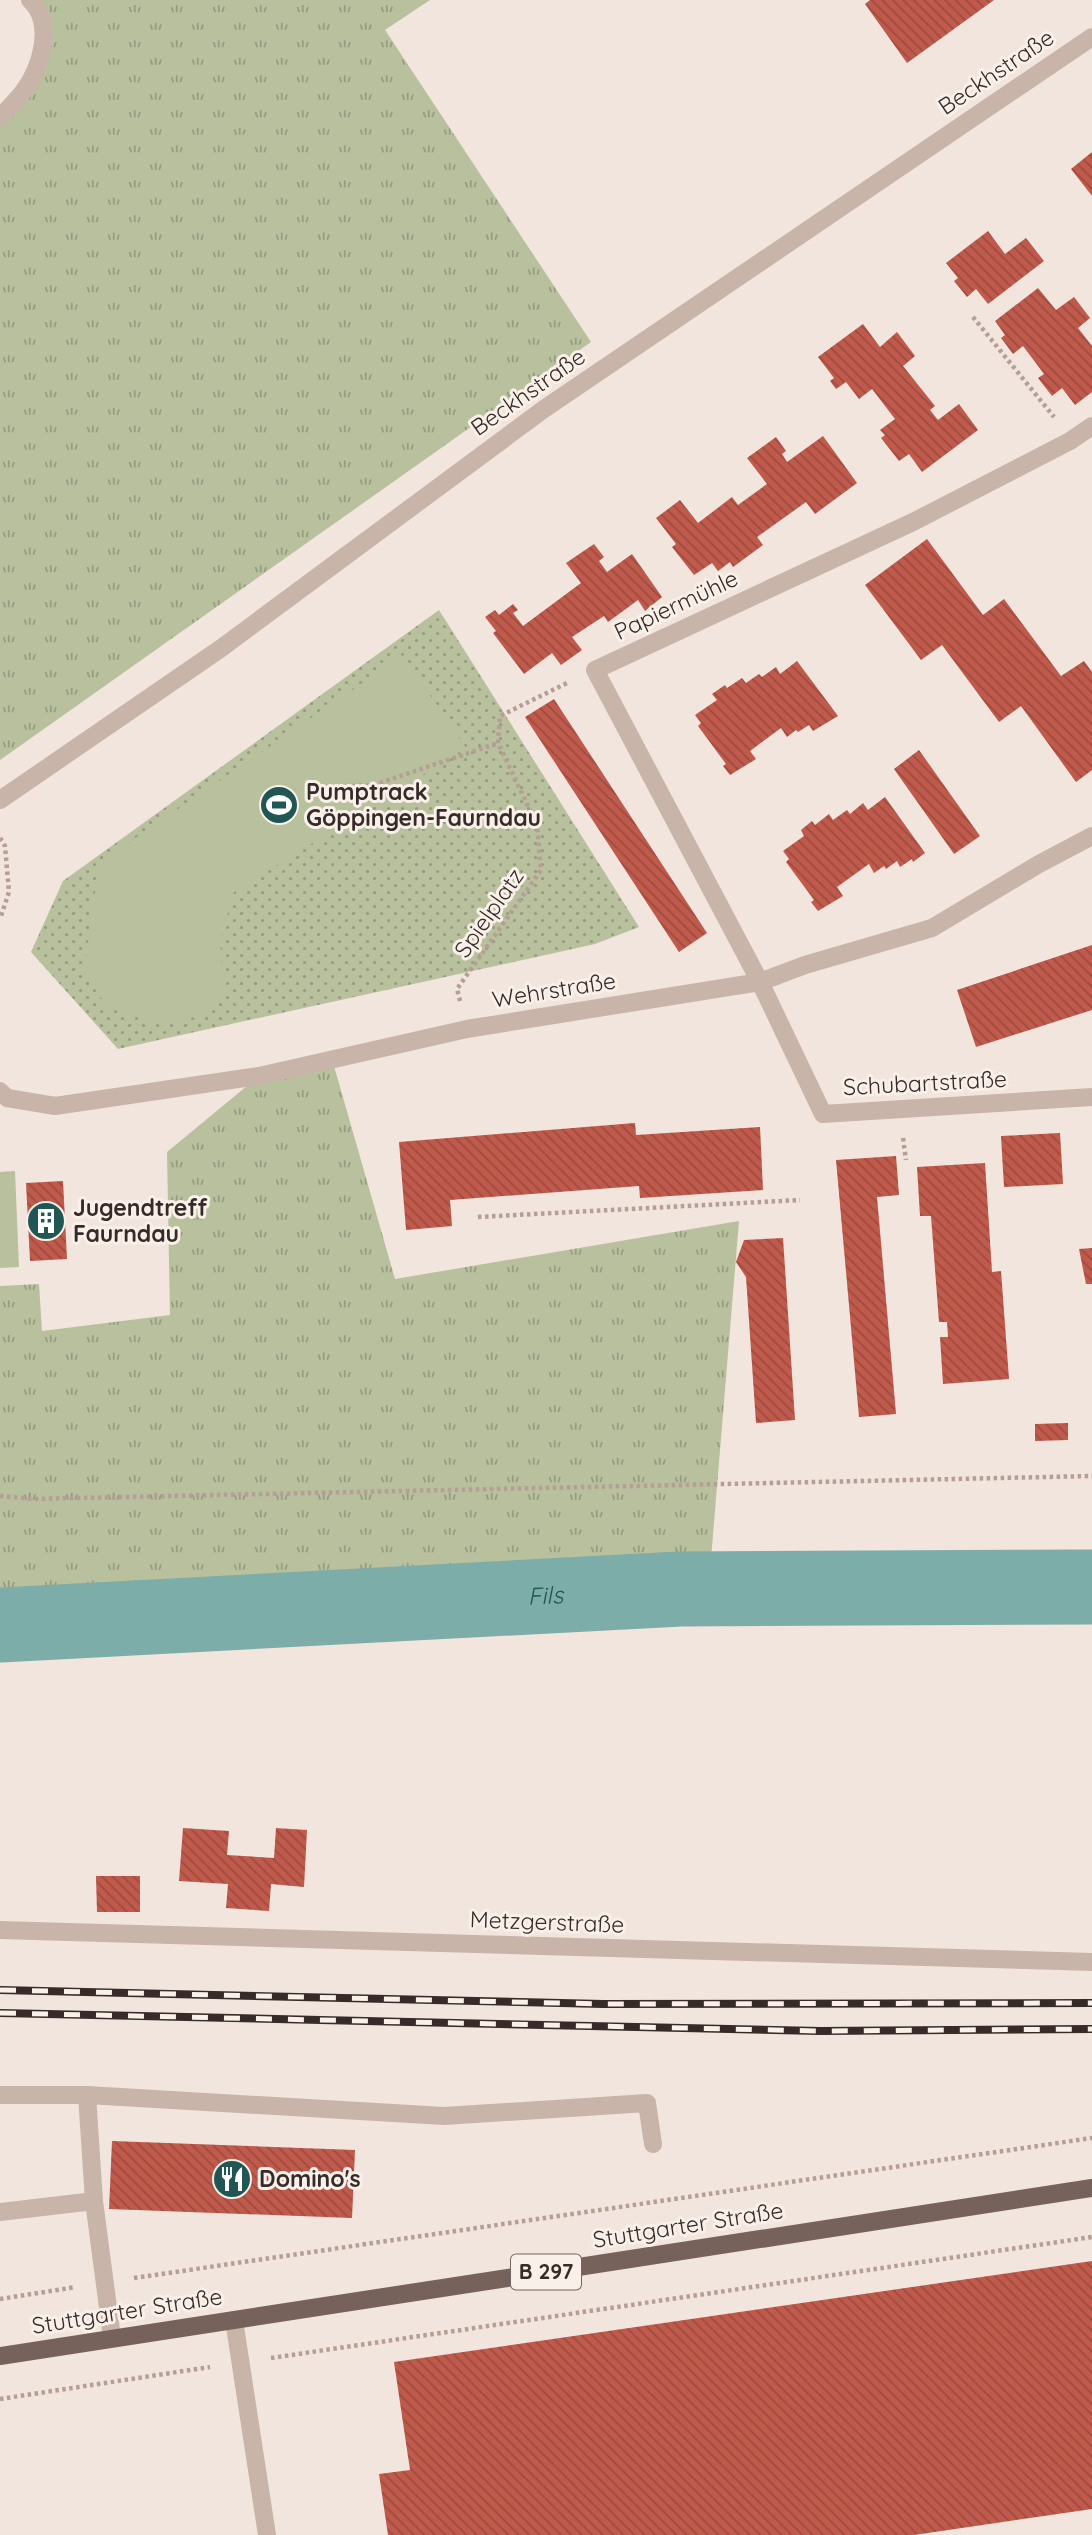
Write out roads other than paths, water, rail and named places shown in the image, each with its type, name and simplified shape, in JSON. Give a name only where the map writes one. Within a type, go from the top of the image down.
[{"type":"main road","name":"Stuttgarter Straße","points":[[0,2356],[1092,2188]]},
{"type":"street","points":[[0,117],[24,91],[37,67],[44,31],[42,19],[30,0]]},
{"type":"street","name":"Beckhstraße","points":[[0,800],[220,649],[544,409],[1092,37]]},
{"type":"street","name":"Papiermühle","points":[[760,982],[595,670],[913,522],[1070,441],[1092,426]]},
{"type":"street","name":"Wehrstraße","points":[[0,1091],[7,1098],[55,1106],[259,1076],[467,1029],[760,982],[805,965],[932,928],[1039,864],[1092,836]]},
{"type":"street","name":"Schubartstraße","points":[[760,982],[823,1114],[1092,1097]]},
{"type":"street","name":"Metzgerstraße","points":[[0,1930],[1092,1962]]},
{"type":"street","points":[[0,2095],[87,2095],[444,2116],[647,2103],[653,2144]]},
{"type":"street","points":[[87,2095],[94,2201],[112,2338]]},
{"type":"street","points":[[0,2212],[94,2201]]},
{"type":"street","points":[[234,2320],[267,2535]]},
{"type":"waterway","name":"Fils","points":[[0,1625],[680,1589],[1092,1587]]},
{"type":"railway","points":[[0,1990],[603,2004],[1092,2003]]},
{"type":"railway","points":[[0,2013],[820,2031],[1092,2029]]},
{"type":"place","name":"Pumptrack Göppingen-Faurndau","points":[[279,805]]},
{"type":"place","name":"Jugendtreff Faurndau","points":[[46,1221]]},
{"type":"place","name":"Domino's","points":[[232,2179]]}]
